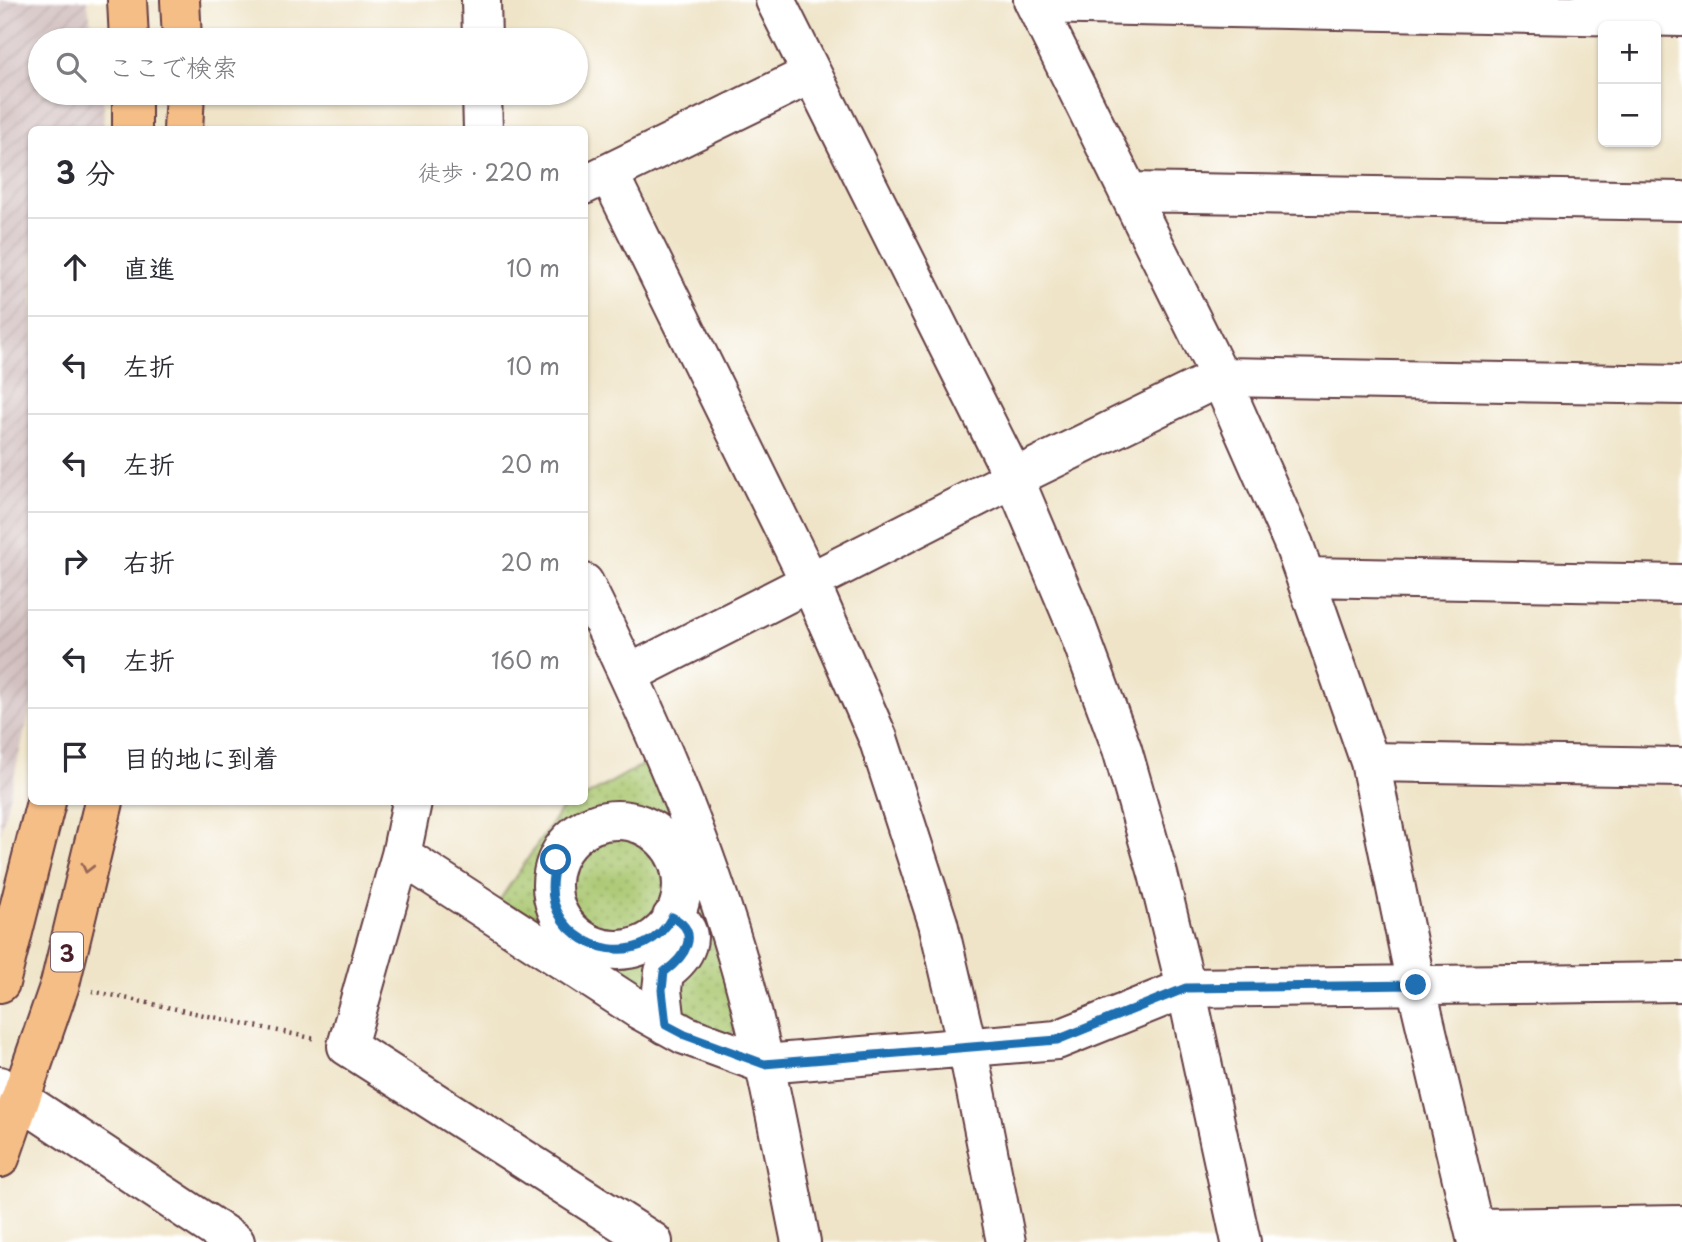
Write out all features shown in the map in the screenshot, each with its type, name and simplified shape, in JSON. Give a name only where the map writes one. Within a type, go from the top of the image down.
[{"type":"highway","points":[[127,0],[128,28]]},
{"type":"highway","points":[[180,0],[181,28]]},
{"type":"highway","points":[[132,105],[132,126]]},
{"type":"highway","points":[[183,126],[184,105]]},
{"type":"highway","name":"3","points":[[0,983],[45,805]]},
{"type":"highway","name":"3","points":[[0,1158],[10,1092],[60,984],[103,805]]},
{"type":"street","points":[[481,0],[482,28]]},
{"type":"street","points":[[775,0],[1014,478],[1076,625],[1122,749],[1158,874],[1186,988],[1241,1242]]},
{"type":"street","points":[[1682,17],[1615,8],[1034,2],[1220,377],[1306,577],[1370,762],[1416,985],[1475,1235],[1682,1226]]},
{"type":"street","points":[[811,74],[597,180],[810,582],[878,738],[938,923],[967,1046],[1006,1242]]},
{"type":"street","points":[[482,105],[483,126]]},
{"type":"street","points":[[1128,192],[1682,201]]},
{"type":"street","points":[[629,674],[1014,478],[1220,377],[1682,385]]},
{"type":"street","points":[[1306,577],[1682,584]]},
{"type":"street","points":[[588,591],[629,674],[707,862],[743,977],[801,1242]]},
{"type":"street","points":[[1370,762],[1682,767]]},
{"type":"street","points":[[650,828],[656,816],[680,792]]},
{"type":"street","points":[[411,805],[401,855],[347,1046],[653,1242]]},
{"type":"street","points":[[606,820],[628,820],[650,828],[667,842],[678,862],[682,884],[678,906],[667,926],[652,940],[633,948],[612,950],[592,946],[575,935],[561,919],[553,900],[552,880],[556,860],[567,842],[584,828],[606,820]]},
{"type":"street","points":[[401,855],[638,1009],[685,1035],[764,1064],[1057,1040],[1186,988],[1682,982]]},
{"type":"street","points":[[666,1025],[662,990],[664,972],[679,961],[687,947],[687,932],[682,922],[672,917]]},
{"type":"street","points":[[10,1092],[235,1242]]},
{"type":"path","points":[[60,984],[347,1046]]},
{"type":"shaded area","points":[[0,0],[87,0],[92,28],[28,28],[28,105],[104,107],[103,126],[28,126],[28,718],[0,834]]},
{"type":"green space","points":[[651,760],[689,854],[739,1025],[728,1037],[689,1022],[499,901],[560,811],[571,805],[588,805],[588,795]]},
{"type":"route","points":[[556,860],[552,880],[553,900],[561,919],[575,935],[592,946],[612,950],[633,948],[652,940],[667,926],[672,917],[682,922],[687,932],[687,947],[679,961],[664,972],[662,990],[666,1025],[685,1035],[764,1064],[1057,1040],[1186,988],[1416,985]]}]
